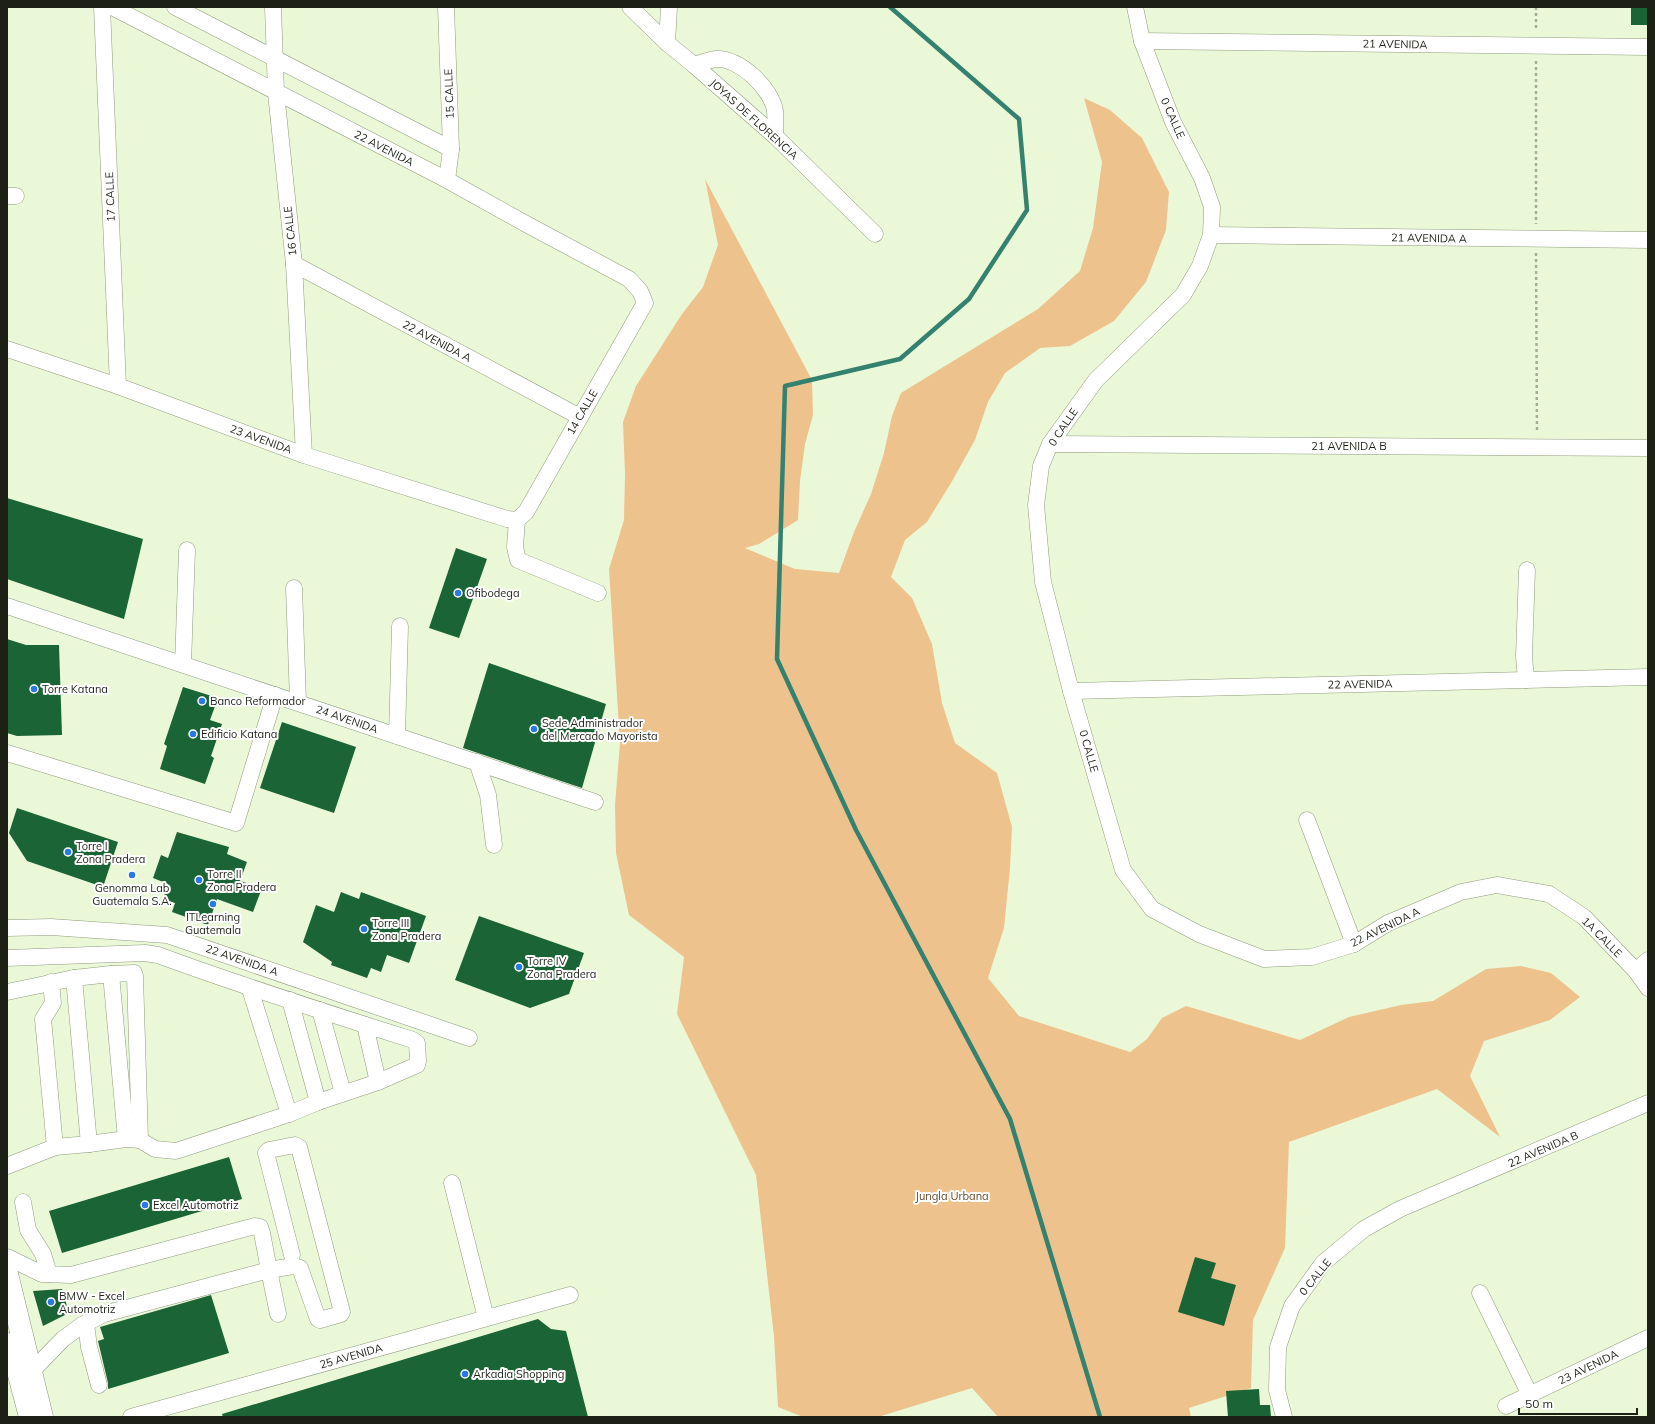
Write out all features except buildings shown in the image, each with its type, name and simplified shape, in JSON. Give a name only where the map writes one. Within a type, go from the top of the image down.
[{"type":"highway","points":[[7,1274],[42,1417]]},
{"type":"street","name":"17 CALLE","points":[[102,7],[118,386]]},
{"type":"street","name":"22 AVENIDA","points":[[112,7],[447,180],[514,218],[629,279],[640,291],[645,303]]},
{"type":"street","points":[[175,7],[451,149]]},
{"type":"street","name":"16 CALLE","points":[[273,7],[276,93],[294,264],[304,455]]},
{"type":"street","name":"15 CALLE","points":[[446,7],[451,149],[447,180]]},
{"type":"street","name":"JOYAS DE FLORENCIA","points":[[630,7],[667,43],[775,136],[876,234]]},
{"type":"street","points":[[667,43],[669,7]]},
{"type":"street","name":"0 CALLE","points":[[1135,7],[1142,41],[1173,122],[1202,178],[1212,207],[1211,235],[1200,266],[1183,295],[1096,380],[1050,444],[1041,466],[1036,505],[1038,542],[1043,582],[1071,691],[1123,870],[1152,909],[1198,934]]},
{"type":"street","name":"21 AVENIDA","points":[[1142,41],[1648,47]]},
{"type":"street","points":[[694,65],[717,59],[733,62],[752,74],[765,90],[775,110],[775,136]]},
{"type":"street","name":"21 AVENIDA A","points":[[1211,235],[1648,240]]},
{"type":"street","name":"22 AVENIDA A","points":[[294,264],[580,417]]},
{"type":"street","name":"14 CALLE","points":[[517,520],[526,512],[645,303]]},
{"type":"street","name":"23 AVENIDA","points":[[7,349],[118,386],[304,455],[507,519],[517,520]]},
{"type":"street","name":"21 AVENIDA B","points":[[1050,444],[1648,448]]},
{"type":"street","points":[[517,520],[515,547],[518,560],[598,594]]},
{"type":"street","points":[[183,664],[187,550]]},
{"type":"street","points":[[1526,680],[1524,656],[1528,570]]},
{"type":"street","points":[[294,588],[298,702]]},
{"type":"street","name":"24 AVENIDA","points":[[7,606],[595,802]]},
{"type":"street","points":[[397,736],[400,626]]},
{"type":"street","name":"22 AVENIDA","points":[[1071,691],[1648,677]]},
{"type":"street","points":[[7,753],[236,823],[275,695]]},
{"type":"street","points":[[477,762],[488,795],[494,845]]},
{"type":"street","points":[[1307,820],[1354,944]]},
{"type":"street","name":"22 AVENIDA A","points":[[1198,934],[1264,959],[1312,956],[1354,944],[1388,923],[1461,892],[1497,885],[1549,894]]},
{"type":"street","name":"1A CALLE","points":[[1549,894],[1584,917],[1636,971],[1648,988]]},
{"type":"street","name":"22 AVENIDA A","points":[[7,928],[51,927],[167,934],[469,1038]]},
{"type":"street","points":[[7,958],[145,953],[158,955],[250,989],[290,1000],[413,1040],[416,1043],[418,1061],[417,1065],[378,1082],[343,1093],[289,1114],[176,1151],[155,1149],[133,1140],[55,1147],[7,1166]]},
{"type":"street","points":[[1636,971],[1648,960]]},
{"type":"street","points":[[7,992],[74,978],[134,973],[133,1140]]},
{"type":"street","points":[[111,974],[133,1140]]},
{"type":"street","points":[[74,978],[89,1144]]},
{"type":"street","points":[[51,982],[53,1000],[43,1019],[55,1147]]},
{"type":"street","points":[[250,989],[289,1114]]},
{"type":"street","points":[[290,1000],[318,1102]]},
{"type":"street","points":[[320,1010],[343,1093]]},
{"type":"street","points":[[365,1025],[378,1082]]},
{"type":"street","name":"22 AVENIDA B","points":[[1438,1194],[1648,1103]]},
{"type":"street","points":[[31,1372],[63,1339],[104,1314],[269,1270],[292,1266],[300,1268],[318,1320],[341,1314],[342,1312],[299,1147],[295,1145],[269,1150],[266,1153],[292,1255]]},
{"type":"street","points":[[452,1183],[486,1318]]},
{"type":"street","name":"0 CALLE","points":[[1284,1417],[1277,1390],[1278,1347],[1292,1306],[1323,1263],[1364,1229],[1400,1209],[1438,1194]]},
{"type":"street","points":[[23,1202],[28,1230],[43,1254],[49,1274]]},
{"type":"street","points":[[7,1258],[42,1274],[71,1275],[255,1226],[260,1227],[278,1314]]},
{"type":"street","points":[[1480,1293],[1530,1395]]},
{"type":"street","name":"25 AVENIDA","points":[[131,1417],[570,1294]]},
{"type":"street","points":[[86,1324],[89,1347],[99,1385]]},
{"type":"street","name":"23 AVENIDA","points":[[1506,1406],[1648,1338]]},
{"type":"street","points":[[7,1341],[27,1417]]},
{"type":"green space","name":"Jungla Urbana","points":[[1084,98],[1110,110],[1142,138],[1169,192],[1166,230],[1146,282],[1114,321],[1070,346],[1040,348],[1005,373],[988,402],[975,440],[951,483],[927,522],[905,540],[891,577],[912,598],[932,644],[942,703],[955,743],[997,773],[1012,827],[1010,868],[1004,928],[988,978],[1019,1016],[1130,1052],[1147,1039],[1162,1018],[1186,1006],[1300,1040],[1349,1017],[1401,1005],[1433,1001],[1486,969],[1521,966],[1551,973],[1580,997],[1550,1020],[1484,1041],[1470,1076],[1500,1137],[1437,1089],[1289,1142],[1285,1248],[1253,1320],[1251,1388],[1189,1408],[1191,1417],[998,1417],[972,1388],[878,1417],[803,1417],[778,1407],[774,1337],[756,1175],[677,1014],[684,957],[629,915],[616,853],[615,805],[620,743],[609,569],[624,520],[625,474],[623,422],[636,386],[682,314],[703,287],[718,245],[705,179],[812,380],[813,415],[805,444],[800,481],[798,520],[759,544],[745,548],[795,569],[839,573],[854,532],[871,494],[884,453],[892,416],[901,393],[1038,309],[1080,271],[1093,228],[1102,162]]},
{"type":"waterway","points":[[890,7],[1019,119],[1027,210],[969,299],[900,359],[785,386],[777,659],[856,830],[1010,1119],[1100,1417]]},
{"type":"place","name":"Ofibodega","points":[[458,593]]},
{"type":"place","name":"Torre Katana","points":[[34,689]]},
{"type":"place","name":"Banco Reformador","points":[[202,701]]},
{"type":"place","name":"Sede Administrador del Mercado Mayorista","points":[[534,729]]},
{"type":"place","name":"Edificio Katana","points":[[193,734]]},
{"type":"place","name":"Torre I Zona Pradera","points":[[68,852]]},
{"type":"place","name":"Genomma Lab Guatemala S.A.","points":[[132,875]]},
{"type":"place","name":"Torre II Zona Pradera","points":[[199,880]]},
{"type":"place","name":"ITLearning Guatemala","points":[[213,904]]},
{"type":"place","name":"Torre III Zona Pradera","points":[[364,929]]},
{"type":"place","name":"Torre IV Zona Pradera","points":[[519,967]]},
{"type":"place","name":"Excel Automotriz","points":[[145,1205]]},
{"type":"place","name":"BMW - Excel Automotriz","points":[[51,1302]]},
{"type":"place","name":"Arkadia Shopping","points":[[465,1374]]}]
